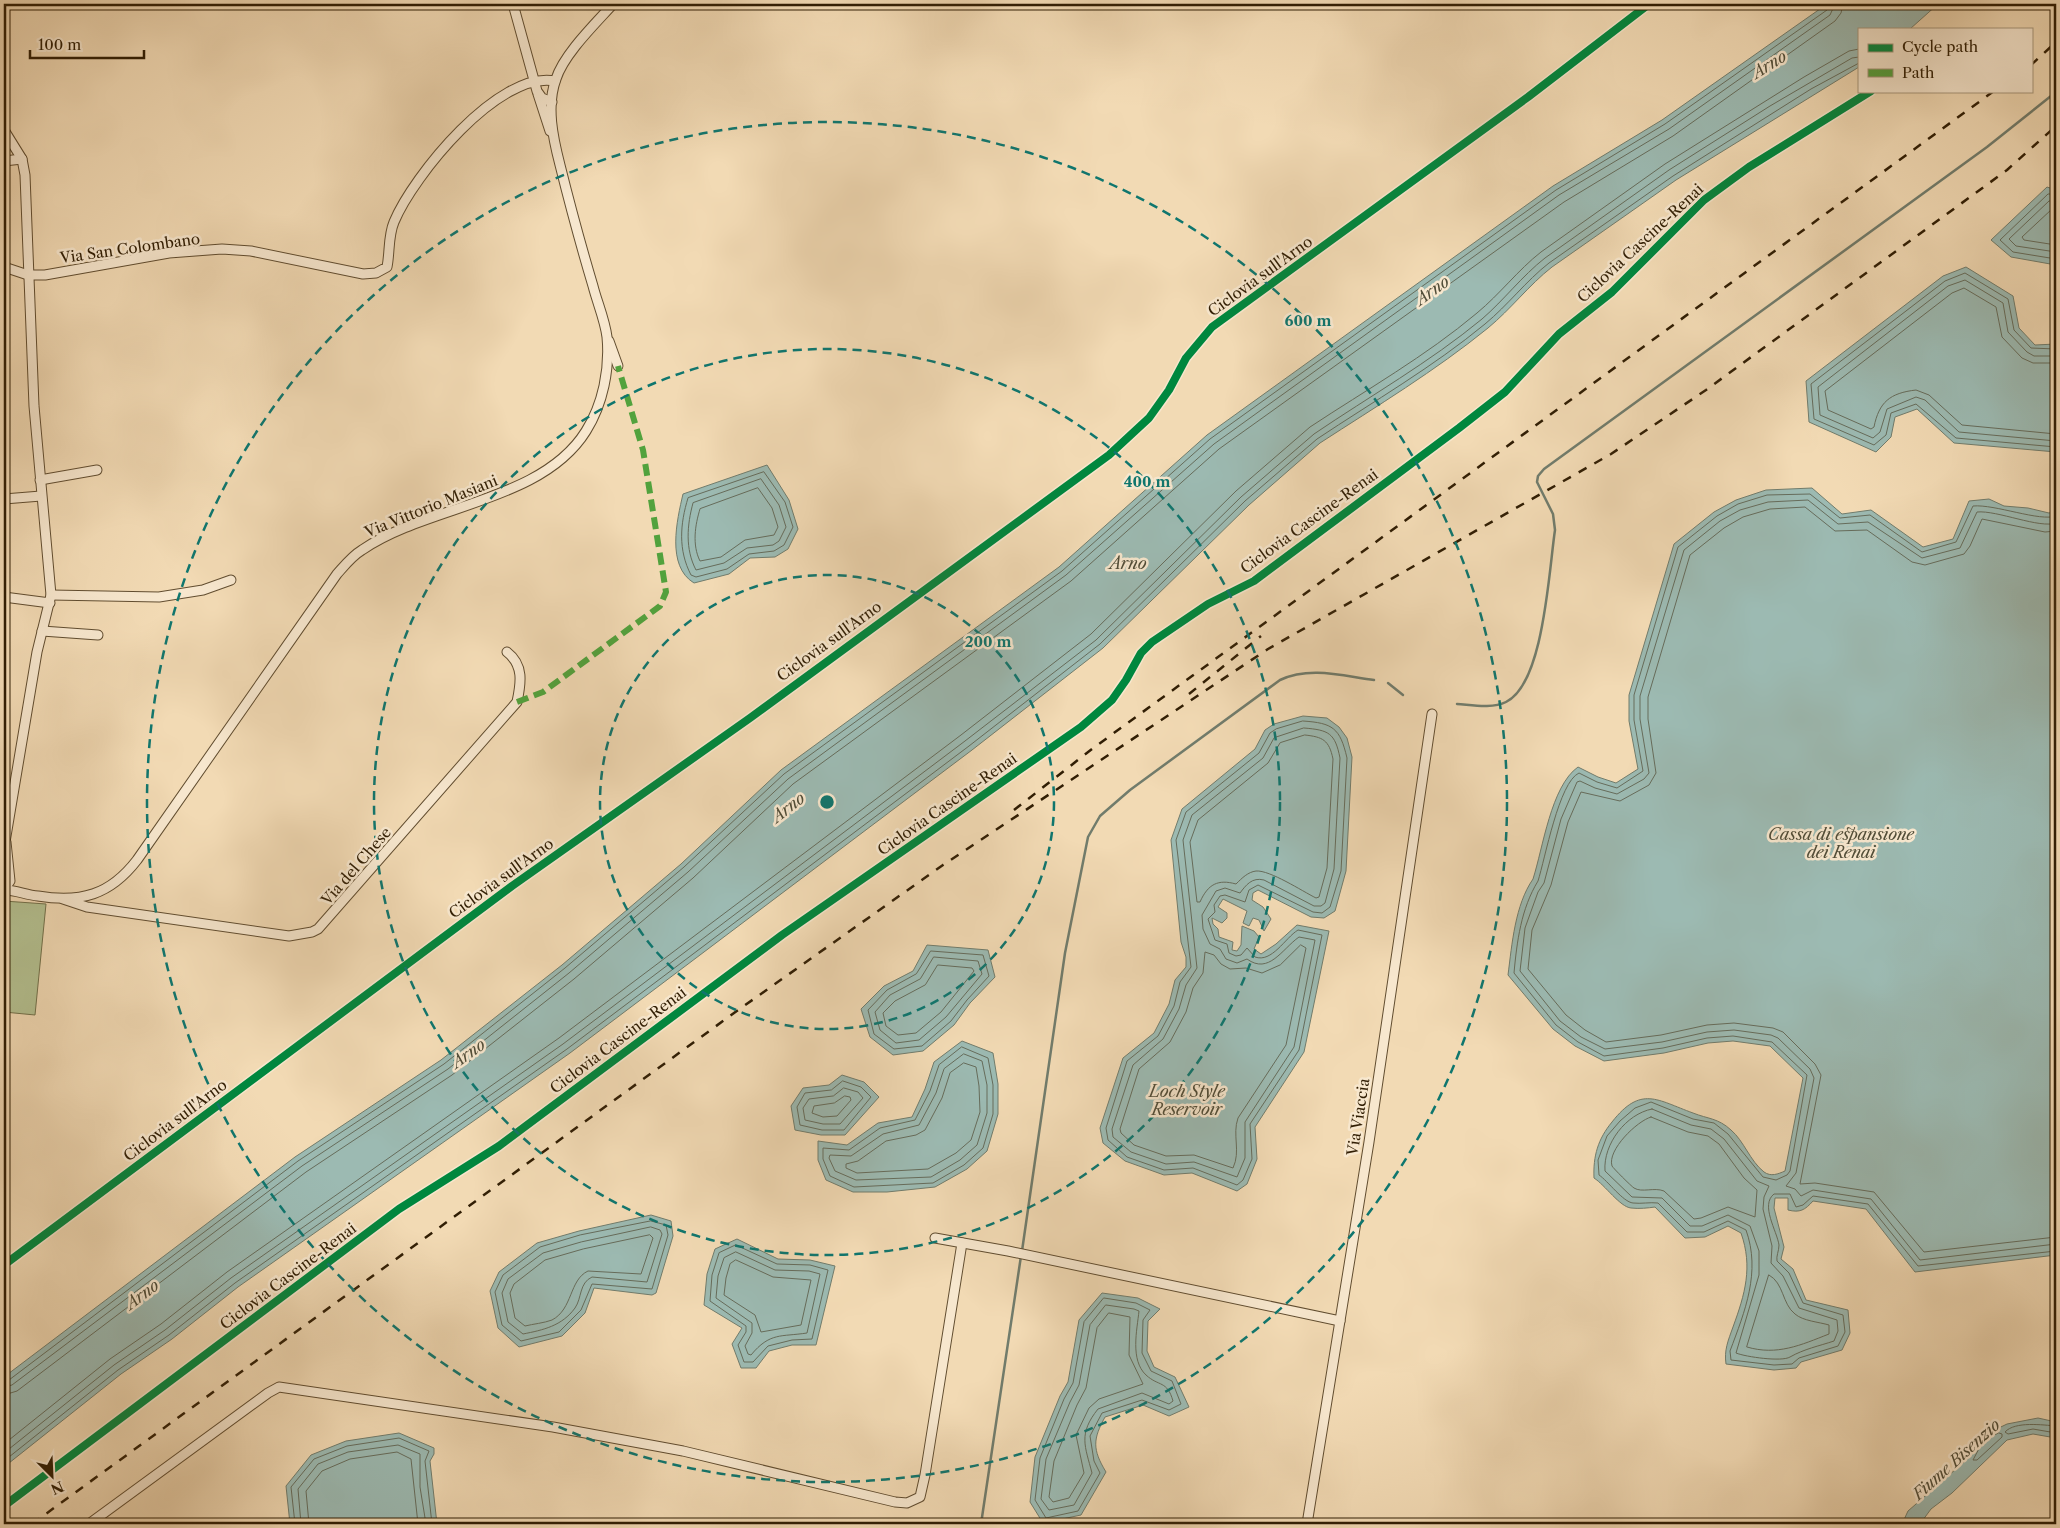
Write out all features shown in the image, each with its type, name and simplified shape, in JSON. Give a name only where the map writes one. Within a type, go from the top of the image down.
[{"type":"street","points":[[513,4],[535,87],[555,146]]},
{"type":"street","points":[[555,81],[569,58],[612,4]]},
{"type":"street","name":"Via San Colombano","points":[[28,274],[45,274],[169,253],[222,249],[251,250],[363,274],[376,273],[387,267],[392,224],[413,186],[464,126],[515,88],[535,87],[555,81]]},
{"type":"street","name":"Via Vittorio Masiani","points":[[98,893],[114,885],[133,865],[337,574],[349,561],[360,551],[388,535],[535,478],[552,467],[575,446],[585,432],[600,400],[605,374],[606,336],[555,146],[552,102],[555,81]]},
{"type":"street","points":[[535,87],[542,98],[552,102]]},
{"type":"street","points":[[4,130],[22,159],[28,207],[28,274],[34,406],[51,599],[37,652],[5,845],[9,884],[4,889]]},
{"type":"street","points":[[4,161],[22,159]]},
{"type":"street","points":[[4,267],[28,274]]},
{"type":"street","points":[[606,336],[618,366]]},
{"type":"street","points":[[40,480],[97,470]]},
{"type":"street","points":[[4,499],[41,496]]},
{"type":"street","points":[[4,598],[159,597],[203,590],[231,580]]},
{"type":"street","points":[[42,632],[98,635]]},
{"type":"street","name":"Via del Chese","points":[[60,898],[87,908],[289,936],[312,932],[318,929],[517,702],[521,679],[515,660],[507,652]]},
{"type":"street","name":"Via Viaccia","points":[[1307,1524],[1340,1321],[1432,714]]},
{"type":"street","points":[[8,873],[17,890]]},
{"type":"street","name":"Via del Chese","points":[[4,889],[17,890],[29,895],[60,898],[88,896],[98,893]]},
{"type":"street","points":[[98,893],[101,901],[110,910]]},
{"type":"street","points":[[87,908],[88,896]]},
{"type":"street","points":[[935,1238],[1034,1256],[1340,1321]]},
{"type":"street","points":[[90,1524],[279,1387],[553,1428],[683,1451],[895,1502],[907,1503],[920,1497],[925,1474],[962,1243]]},
{"type":"green space","points":[[4,901],[46,904],[35,1015],[4,1012]]},
{"type":"water","name":"Arno","points":[[1827,4],[1938,4],[1911,28],[1858,28],[1858,68],[1676,180],[1552,267],[1496,321],[1468,344],[1405,388],[1320,443],[1249,505],[1103,648],[972,750],[570,1053],[238,1287],[172,1339],[121,1374],[4,1467],[4,1377],[295,1157],[441,1060],[562,965],[681,864],[781,770],[1059,567],[1207,435],[1553,186],[1662,120]]},
{"type":"water","points":[[2047,187],[2056,190],[2056,265],[2011,257],[1991,240]]},
{"type":"water","points":[[1966,267],[2013,296],[2019,328],[2035,345],[2056,344],[2056,452],[1954,443],[1917,409],[1895,417],[1891,437],[1876,452],[1809,422],[1806,381],[1943,276]]},
{"type":"water","points":[[767,465],[789,500],[798,529],[788,549],[775,557],[750,558],[729,574],[694,583],[685,575],[677,554],[676,529],[683,494]]},
{"type":"water","name":"Cassa di espansione dei Renai","points":[[1812,488],[1842,514],[1871,510],[1923,547],[1953,539],[1969,501],[1989,499],[2004,506],[2028,508],[2049,513],[2056,511],[2056,1255],[1915,1272],[1866,1209],[1813,1201],[1802,1210],[1792,1211],[1788,1210],[1788,1198],[1775,1198],[1774,1208],[1784,1247],[1781,1259],[1793,1269],[1806,1300],[1848,1310],[1850,1333],[1842,1350],[1801,1362],[1796,1368],[1774,1370],[1726,1364],[1727,1345],[1741,1303],[1746,1280],[1745,1245],[1741,1233],[1728,1226],[1705,1237],[1685,1238],[1655,1207],[1631,1208],[1617,1200],[1594,1178],[1594,1162],[1597,1148],[1603,1135],[1622,1110],[1641,1099],[1650,1099],[1659,1100],[1722,1123],[1736,1135],[1764,1172],[1772,1175],[1785,1171],[1803,1078],[1770,1046],[1733,1041],[1708,1043],[1664,1053],[1604,1061],[1575,1046],[1553,1029],[1508,975],[1518,913],[1533,879],[1549,818],[1561,788],[1578,767],[1616,783],[1638,769],[1629,721],[1629,695],[1674,544],[1714,512],[1736,500],[1766,490]]},
{"type":"water","name":"Loch Style Reservoir","points":[[1303,716],[1327,718],[1339,727],[1347,738],[1352,757],[1346,871],[1335,911],[1324,918],[1311,917],[1258,890],[1253,893],[1252,900],[1263,907],[1271,919],[1264,931],[1259,920],[1253,918],[1249,926],[1243,923],[1247,911],[1223,899],[1218,907],[1227,913],[1227,918],[1222,923],[1212,918],[1213,924],[1218,929],[1219,937],[1233,942],[1232,950],[1237,951],[1241,945],[1242,926],[1254,931],[1259,937],[1254,949],[1261,954],[1276,944],[1297,925],[1329,931],[1304,1052],[1255,1127],[1257,1159],[1247,1184],[1237,1191],[1192,1173],[1164,1175],[1125,1161],[1103,1143],[1100,1128],[1123,1058],[1154,1033],[1169,1004],[1175,980],[1186,967],[1186,957],[1181,942],[1171,840],[1182,809],[1255,749],[1265,730],[1274,724]]},
{"type":"water","points":[[927,945],[988,950],[995,977],[970,1003],[954,1025],[923,1051],[893,1055],[870,1037],[861,1009],[884,986],[913,971]]},
{"type":"water","points":[[962,1041],[993,1053],[998,1084],[998,1114],[987,1151],[967,1169],[935,1187],[887,1192],[853,1192],[826,1180],[818,1160],[818,1141],[847,1145],[878,1123],[912,1117],[925,1089],[934,1062]]},
{"type":"water","points":[[842,1075],[864,1082],[879,1097],[845,1135],[821,1135],[795,1130],[791,1106],[803,1088],[829,1085]]},
{"type":"water","points":[[651,1215],[671,1221],[673,1236],[656,1293],[652,1295],[594,1288],[585,1313],[562,1336],[519,1347],[498,1328],[490,1291],[499,1272],[537,1243],[579,1231]]},
{"type":"water","points":[[737,1239],[778,1259],[810,1260],[835,1266],[816,1345],[792,1345],[769,1351],[756,1368],[741,1368],[732,1344],[742,1328],[704,1305],[707,1274],[715,1249]]},
{"type":"water","points":[[1102,1293],[1138,1298],[1160,1309],[1148,1321],[1147,1351],[1154,1367],[1175,1377],[1189,1407],[1169,1416],[1143,1405],[1105,1417],[1096,1438],[1096,1450],[1106,1472],[1081,1515],[1043,1523],[1030,1502],[1035,1457],[1060,1396],[1068,1382],[1079,1320]]},
{"type":"water","points":[[2038,1418],[2056,1422],[2056,1438],[2033,1434],[2007,1440],[1952,1493],[1931,1509],[1920,1524],[1902,1524],[1908,1511],[1964,1462],[1980,1437],[2007,1424]]},
{"type":"water","points":[[399,1433],[434,1448],[434,1454],[430,1461],[437,1524],[290,1524],[286,1486],[311,1455],[346,1441]]},
{"type":"waterway","points":[[1457,704],[1488,706],[1506,702],[1519,691],[1529,673],[1537,650],[1547,597],[1555,530],[1553,514],[1537,482],[1538,476],[1544,469],[1987,147],[2056,92]]},
{"type":"waterway","points":[[1022,1251],[1065,953],[1088,837],[1100,816],[1130,790],[1280,680],[1291,676],[1315,673],[1374,680]]},
{"type":"waterway","points":[[1388,683],[1403,695]]},
{"type":"waterway","points":[[981,1524],[1021,1256]]},
{"type":"railway","points":[[2032,64],[2056,42]]},
{"type":"railway","points":[[1014,810],[1092,749],[1993,92]]},
{"type":"railway","points":[[32,1524],[734,1013],[943,865],[1268,649],[1611,454],[1706,390],[2007,170],[2056,126]]},
{"type":"railway","points":[[1189,694],[1261,636]]},
{"type":"marked path","points":[[517,702],[543,692],[660,606],[666,592],[643,450],[618,366]]},
{"type":"cycle path","name":"Ciclovia sull'Arno","points":[[4,1265],[512,886],[750,718],[1109,455],[1149,418],[1169,390],[1186,358],[1212,327],[1528,97],[1649,4]]},
{"type":"cycle path","name":"Ciclovia Cascine-Renai","points":[[4,1506],[399,1209],[499,1146],[782,935],[1081,727],[1112,700],[1141,653],[1152,642],[1208,604],[1254,581],[1459,428],[1505,392],[1559,334],[1612,292],[1704,200],[1749,167],[1869,92]]},
{"type":"water label","name":"Fiume Bisenzio","points":[[1956,1459]]}]
